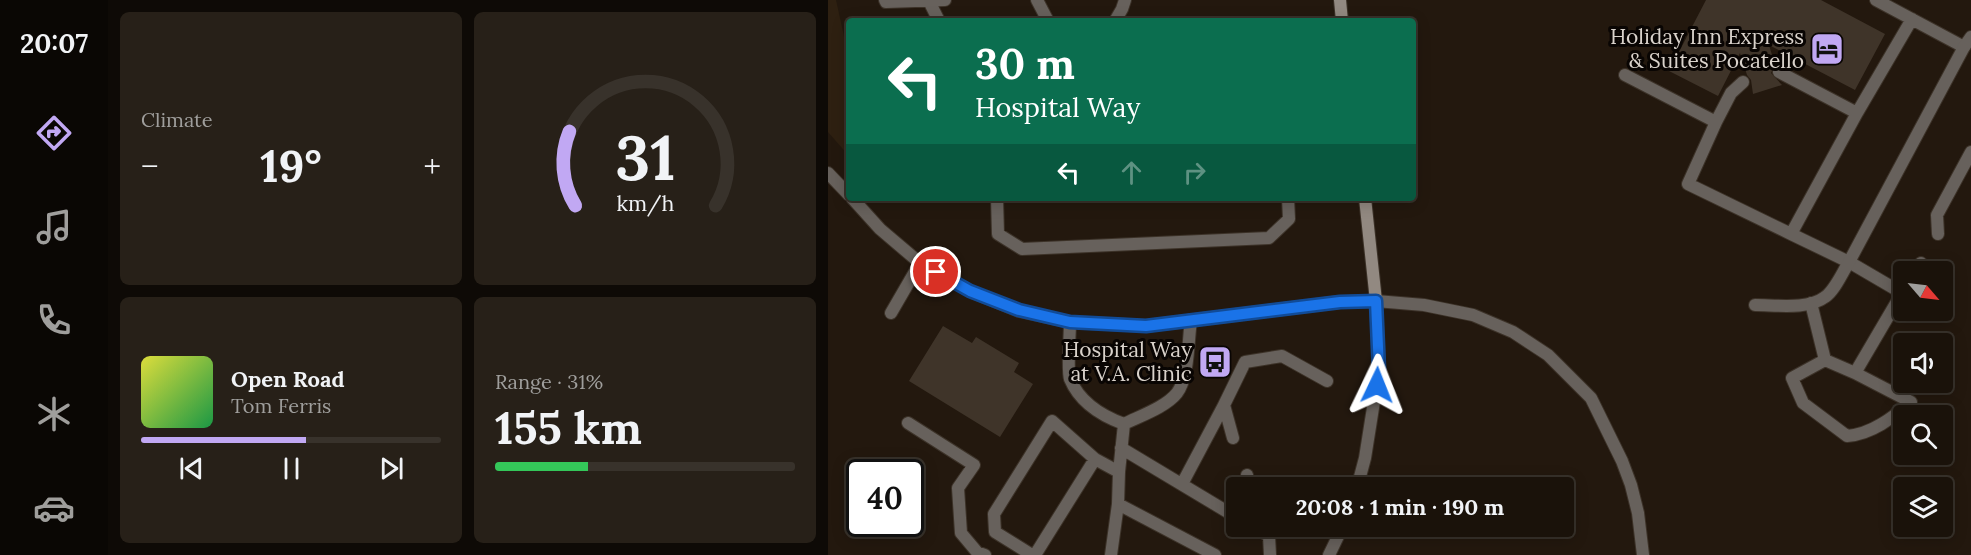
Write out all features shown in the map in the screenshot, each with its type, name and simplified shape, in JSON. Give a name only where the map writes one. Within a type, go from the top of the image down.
[{"type":"main road","points":[[1340,0],[1342,18]]},
{"type":"main road","points":[[1365,201],[1376,301]]},
{"type":"street","points":[[885,0],[886,2],[945,0]]},
{"type":"street","points":[[1037,0],[1046,18]]},
{"type":"street","points":[[1117,18],[1125,0]]},
{"type":"street","points":[[1755,305],[1811,303],[1825,298],[1849,262],[1967,42],[1912,20],[1876,0]]},
{"type":"street","points":[[929,1],[938,18]]},
{"type":"street","points":[[1791,234],[1857,113],[1912,20]]},
{"type":"street","points":[[1779,72],[1857,113]]},
{"type":"street","points":[[1625,75],[1716,122]]},
{"type":"street","points":[[1743,82],[1731,93],[1688,184],[1849,262],[1893,286]]},
{"type":"street","points":[[1938,234],[1937,215],[1971,152]]},
{"type":"street","points":[[828,173],[846,193]]},
{"type":"street","points":[[854,201],[880,229],[920,262],[970,291],[1009,307],[1070,322],[1146,326],[1340,302],[1376,301],[1424,305],[1473,315],[1513,332],[1548,355],[1591,398],[1622,460],[1631,485],[1638,513],[1643,555]]},
{"type":"street","points":[[997,201],[998,234],[1022,249],[1269,238],[1289,219],[1288,201]]},
{"type":"street","points":[[891,314],[920,262]]},
{"type":"street","points":[[1359,477],[1365,458],[1379,370],[1376,301]]},
{"type":"street","points":[[1811,303],[1826,360]]},
{"type":"street","points":[[1855,373],[1893,309]]},
{"type":"street","points":[[1070,322],[1069,378],[1094,410],[1124,423],[1153,410],[1177,393],[1185,376],[1191,320]]},
{"type":"street","points":[[1182,483],[1245,362],[1282,356],[1327,381]]},
{"type":"street","points":[[1826,360],[1911,402],[1890,420],[1860,435],[1847,436],[1803,403],[1792,378],[1826,360]]},
{"type":"street","points":[[1224,405],[1233,438]]},
{"type":"street","points":[[1095,459],[1033,555],[995,532],[994,514],[1052,421],[1095,459],[1119,472]]},
{"type":"street","points":[[908,423],[974,465],[958,488],[961,533],[977,552],[985,555]]},
{"type":"street","points":[[1111,555],[1118,504],[1124,423]]},
{"type":"street","points":[[1121,448],[1226,511]]},
{"type":"street","points":[[1118,504],[1215,555]]},
{"type":"street","points":[[1269,537],[1270,555]]},
{"type":"street","points":[[1329,555],[1338,537]]},
{"type":"shaded area","points":[[828,0],[836,0],[846,45],[846,153],[828,132]]},
{"type":"building","name":"Holiday Inn Express & Suites Pocatello","points":[[1706,0],[1821,0],[1885,34],[1855,90],[1769,45],[1775,65],[1771,73],[1782,85],[1753,94],[1751,80],[1747,75],[1740,53],[1718,96],[1669,71]]},
{"type":"building","points":[[943,326],[972,343],[976,337],[1019,363],[1014,372],[1033,384],[1000,437],[909,381]]},
{"type":"place","name":"Holiday Inn Express & Suites Pocatello","points":[[1827,49]]},
{"type":"place","name":"Hospital Way at V.A. Clinic","points":[[1215,362]]},
{"type":"route","points":[[936,272],[970,291],[1019,310],[1070,322],[1146,326],[1340,302],[1376,301],[1379,370],[1377,385]]}]
